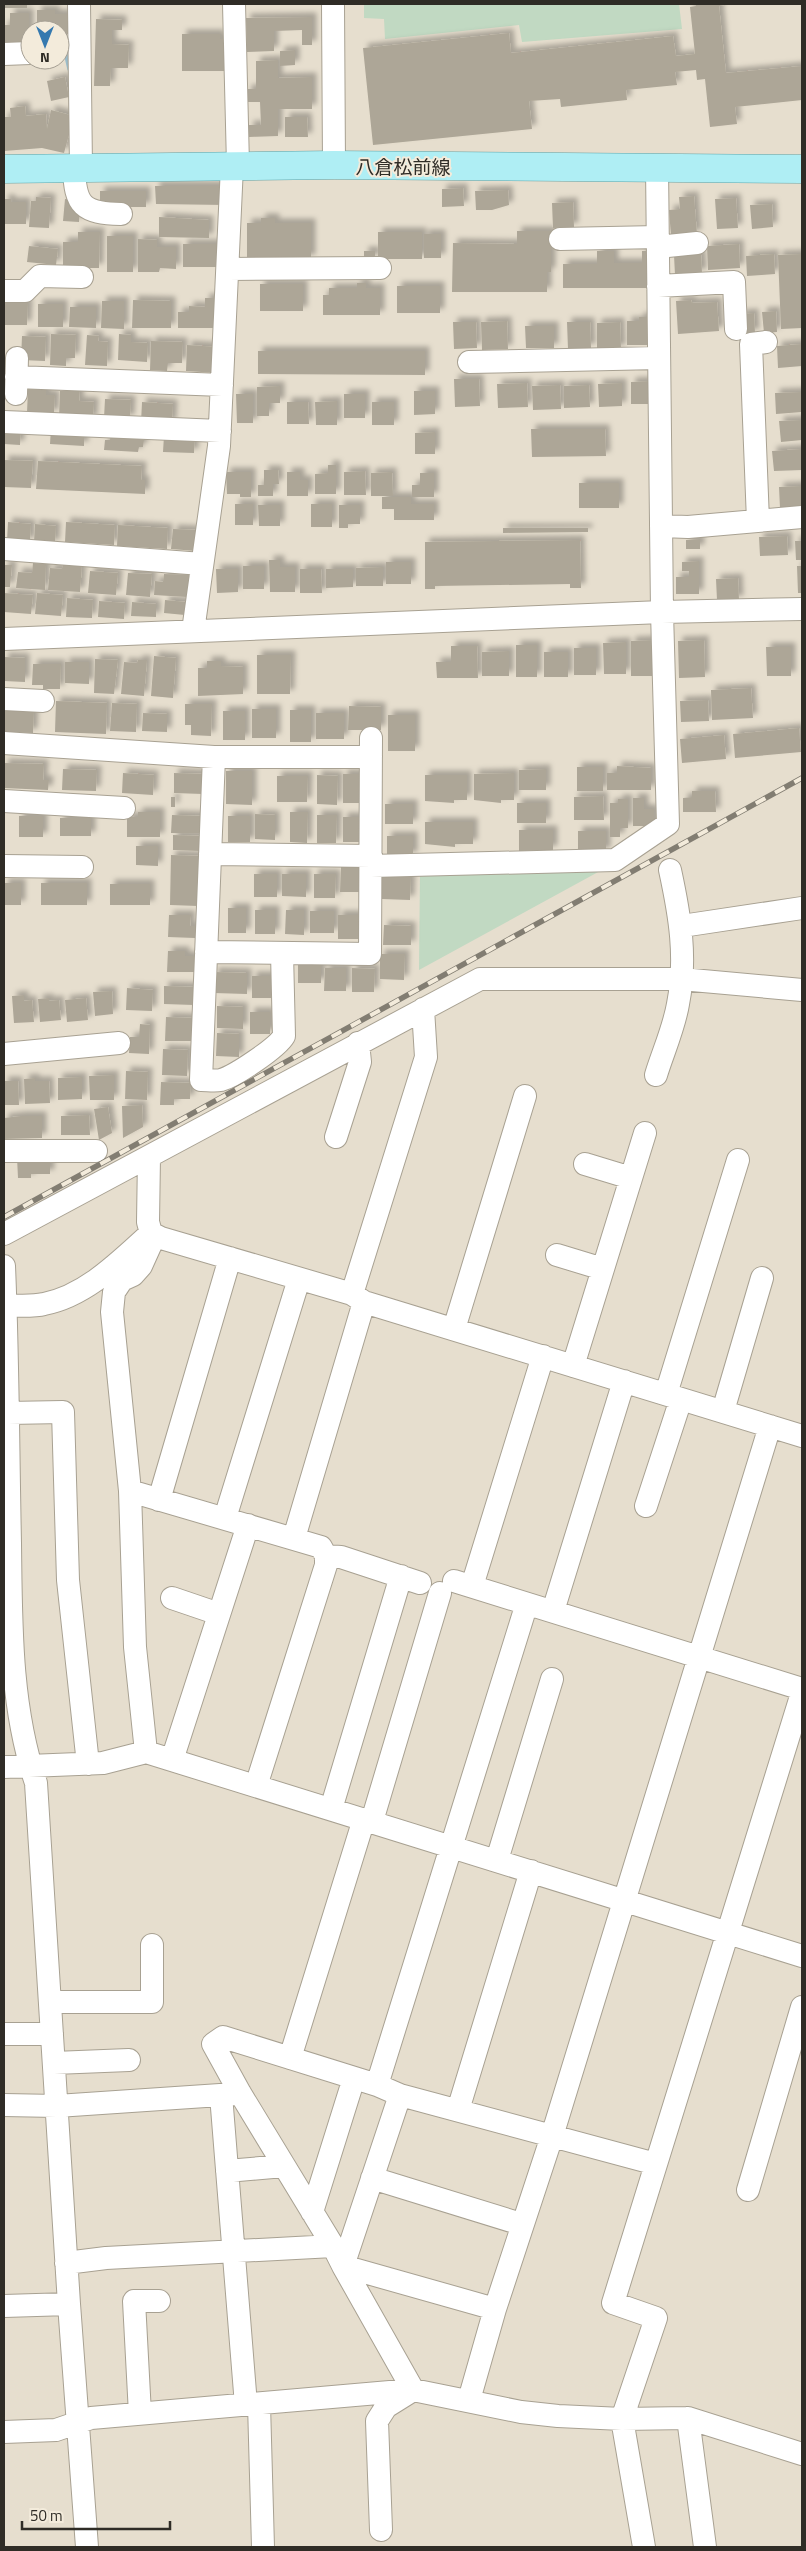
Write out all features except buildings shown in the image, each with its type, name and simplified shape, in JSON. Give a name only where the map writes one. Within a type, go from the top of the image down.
[{"type":"main road","name":"八倉松前線","points":[[4,169],[235,166],[802,169]]},
{"type":"street","points":[[80,4],[70,50],[78,168],[74,190],[79,201],[88,210],[98,213],[121,214]]},
{"type":"street","points":[[193,631],[220,431],[235,166],[234,4]]},
{"type":"street","points":[[333,4],[334,166]]},
{"type":"street","points":[[4,54],[20,53]]},
{"type":"street","points":[[210,854],[371,861],[615,860],[668,824],[662,612],[657,167]]},
{"type":"street","points":[[560,239],[697,243]]},
{"type":"street","points":[[228,269],[380,268]]},
{"type":"street","points":[[4,291],[25,291],[40,276],[82,277]]},
{"type":"street","points":[[658,286],[734,282],[736,329]]},
{"type":"street","points":[[758,521],[751,344],[766,342]]},
{"type":"street","points":[[469,362],[659,358]]},
{"type":"street","points":[[16,376],[222,385]]},
{"type":"street","points":[[4,422],[220,431]]},
{"type":"street","points":[[661,526],[688,527],[802,517]]},
{"type":"street","points":[[4,549],[202,564]]},
{"type":"street","points":[[4,639],[802,608]]},
{"type":"street","points":[[4,699],[43,701]]},
{"type":"street","points":[[4,743],[214,757],[371,748],[370,954],[206,952]]},
{"type":"street","points":[[214,757],[201,1080],[221,1080],[271,1051],[280,1043],[284,1036],[282,953]]},
{"type":"street","points":[[4,801],[124,808]]},
{"type":"street","points":[[4,866],[82,867]]},
{"type":"street","points":[[656,1075],[678,1006],[681,979],[682,926],[670,870]]},
{"type":"street","points":[[682,926],[802,908]]},
{"type":"street","points":[[4,1234],[480,979],[681,979],[802,990]]},
{"type":"street","points":[[294,1538],[358,1298],[426,1057],[423,1009]]},
{"type":"street","points":[[4,1054],[119,1043]]},
{"type":"street","points":[[336,1138],[360,1062],[358,1043]]},
{"type":"street","points":[[454,1329],[524,1096]]},
{"type":"street","points":[[573,1366],[645,1133]]},
{"type":"street","points":[[4,1151],[96,1151]]},
{"type":"street","points":[[146,1752],[135,1647],[130,1491],[112,1312],[114,1292],[122,1280],[133,1275],[141,1266],[153,1234],[148,1222],[149,1157]]},
{"type":"street","points":[[646,1506],[738,1160]]},
{"type":"street","points":[[585,1164],[631,1178]]},
{"type":"street","points":[[153,1234],[802,1436]]},
{"type":"street","points":[[6,1306],[42,1305],[64,1299],[89,1284],[153,1234]]},
{"type":"street","points":[[557,1255],[603,1269]]},
{"type":"street","points":[[159,1500],[230,1258]]},
{"type":"street","points":[[4,1266],[8,1413],[8,1642],[20,1723],[36,1783],[66,2263],[87,2547]]},
{"type":"street","points":[[723,1411],[762,1278]]},
{"type":"street","points":[[225,1518],[299,1279]]},
{"type":"street","points":[[290,2058],[368,1820],[543,1356]]},
{"type":"street","points":[[553,1612],[624,1381]]},
{"type":"street","points":[[8,1413],[63,1412],[68,1580],[88,1764]]},
{"type":"street","points":[[469,2400],[521,2224],[552,2136],[770,1426]]},
{"type":"street","points":[[130,1491],[294,1538],[321,1548],[326,1556],[326,1565],[256,1786]]},
{"type":"street","points":[[172,1760],[248,1525]]},
{"type":"street","points":[[326,1556],[342,1557],[410,1579],[331,1809]]},
{"type":"street","points":[[456,1587],[553,1612],[802,1691],[612,2303],[656,2318],[622,2419],[644,2547]]},
{"type":"street","points":[[172,1598],[219,1614]]},
{"type":"street","points":[[376,2086],[450,1846],[524,1616]]},
{"type":"street","points":[[497,1860],[552,1679]]},
{"type":"street","points":[[4,1767],[103,1764],[146,1752],[802,1956]]},
{"type":"street","points":[[458,2110],[531,1871]]},
{"type":"street","points":[[50,2002],[152,2002],[152,1945]]},
{"type":"street","points":[[748,2190],[802,2007]]},
{"type":"street","points":[[4,2034],[52,2034]]},
{"type":"street","points":[[413,2390],[333,2246],[284,2166],[231,2094],[214,2044],[223,2037],[354,2078],[400,2095],[656,2164]]},
{"type":"street","points":[[54,2063],[129,2060]]},
{"type":"street","points":[[312,2212],[354,2078]]},
{"type":"street","points":[[4,2106],[57,2106],[231,2094]]},
{"type":"street","points":[[231,2094],[228,2171],[234,2253],[253,2405],[262,2547]]},
{"type":"street","points":[[343,2266],[400,2095]]},
{"type":"street","points":[[228,2171],[284,2166]]},
{"type":"street","points":[[372,2178],[521,2224]]},
{"type":"street","points":[[66,2263],[106,2258],[234,2253],[333,2246]]},
{"type":"street","points":[[343,2266],[495,2309]]},
{"type":"street","points":[[140,2414],[134,2302],[160,2301]]},
{"type":"street","points":[[4,2306],[69,2304]]},
{"type":"street","points":[[381,2530],[377,2421],[386,2407],[413,2390]]},
{"type":"street","points":[[4,2432],[56,2430],[91,2418],[413,2390],[521,2412],[622,2419],[688,2418],[802,2454]]},
{"type":"street","points":[[688,2418],[705,2547]]},
{"type":"green space","points":[[364,4],[679,4],[682,29],[522,42],[519,25],[385,39],[384,19],[364,18]]},
{"type":"green space","points":[[611,865],[419,970],[420,870]]},
{"type":"railway","points":[[4,1217],[802,778]]}]
